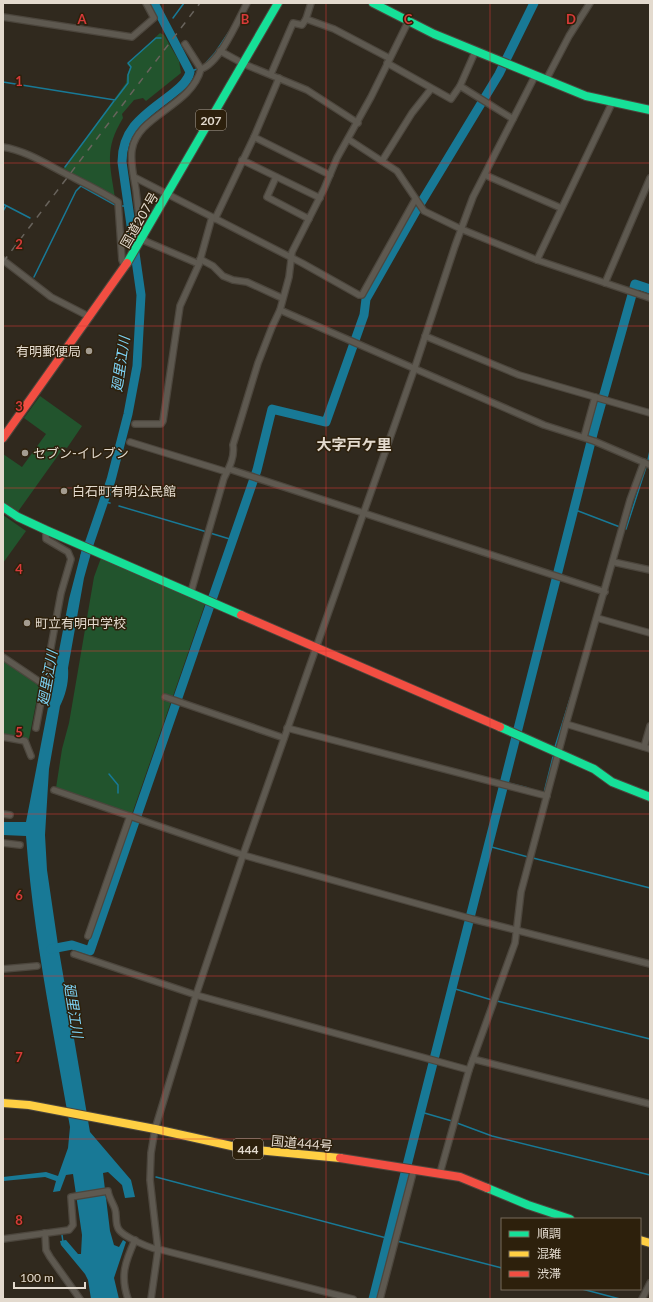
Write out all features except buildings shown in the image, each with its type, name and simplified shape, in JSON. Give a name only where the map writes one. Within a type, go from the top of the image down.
[{"type":"main road","name":"国道207号","points":[[3,438],[125,267],[278,3]]},
{"type":"main road","points":[[373,3],[408,22],[475,52],[586,96],[612,103],[650,110]]},
{"type":"main road","points":[[3,507],[18,517],[46,530],[521,736],[594,769],[612,782],[650,797]]},
{"type":"main road","name":"国道444号","points":[[3,1103],[28,1105],[95,1117],[245,1149],[328,1156],[440,1173],[475,1182],[528,1205],[567,1218]]},
{"type":"street","points":[[3,17],[132,37],[154,18],[146,3]]},
{"type":"street","points":[[201,67],[207,67],[220,51],[247,3]]},
{"type":"street","points":[[271,74],[292,23],[302,25],[306,19],[311,3]]},
{"type":"street","points":[[546,80],[569,36],[590,3]]},
{"type":"street","points":[[306,19],[334,29],[431,89],[451,99],[460,86],[475,52]]},
{"type":"street","points":[[190,592],[224,478],[234,451],[233,445],[258,363],[272,326],[280,310],[289,276],[291,259],[337,158],[358,123],[408,22]]},
{"type":"street","points":[[185,44],[191,55],[201,67]]},
{"type":"street","points":[[220,51],[244,64],[271,74],[321,98],[358,123]]},
{"type":"street","points":[[201,67],[199,78],[190,91],[143,128],[136,137],[131,153],[143,236],[147,242],[213,266],[223,276],[233,280],[247,282],[282,298]]},
{"type":"street","points":[[151,1299],[158,1250],[150,1174],[151,1153],[155,1129],[196,995],[315,647],[414,370],[461,229],[473,198],[535,76]]},
{"type":"street","points":[[135,424],[161,424],[163,421],[180,306],[200,262],[214,218],[254,137],[279,78]]},
{"type":"street","points":[[460,86],[513,119]]},
{"type":"street","points":[[382,161],[412,113],[431,89]]},
{"type":"street","points":[[537,260],[612,103]]},
{"type":"street","points":[[254,137],[330,175]]},
{"type":"street","points":[[348,138],[402,176],[424,211],[461,229],[537,260],[650,298]]},
{"type":"street","points":[[3,147],[15,150],[53,166],[90,185],[118,202],[122,260],[125,267]]},
{"type":"street","points":[[242,160],[320,198]]},
{"type":"street","points":[[485,175],[561,208]]},
{"type":"street","points":[[134,177],[291,259],[302,263],[342,287],[362,295],[418,203]]},
{"type":"street","points":[[276,177],[267,197],[309,219]]},
{"type":"street","points":[[605,283],[650,178]]},
{"type":"street","points":[[3,260],[51,297],[90,317]]},
{"type":"street","points":[[280,310],[414,370],[544,425],[594,441],[650,465]]},
{"type":"street","points":[[425,336],[519,376],[650,413]]},
{"type":"street","points":[[585,438],[599,398]]},
{"type":"street","points":[[130,442],[255,477],[605,592]]},
{"type":"street","points":[[440,1173],[469,1070],[518,931],[521,892],[558,753],[614,562],[630,500],[644,462]]},
{"type":"street","points":[[36,728],[61,593],[71,556],[46,539],[46,530]]},
{"type":"street","points":[[614,562],[650,570]]},
{"type":"street","points":[[597,618],[650,633]]},
{"type":"street","points":[[3,657],[44,684]]},
{"type":"street","points":[[165,696],[284,738]]},
{"type":"street","points":[[566,724],[650,748]]},
{"type":"street","points":[[644,747],[650,726]]},
{"type":"street","points":[[287,728],[547,796]]},
{"type":"street","points":[[3,736],[25,741],[31,756]]},
{"type":"street","points":[[54,790],[243,855],[469,918],[650,964]]},
{"type":"street","points":[[3,814],[10,815]]},
{"type":"street","points":[[88,936],[134,817]]},
{"type":"street","points":[[3,843],[20,845]]},
{"type":"street","points":[[74,954],[196,995],[469,1070]]},
{"type":"street","points":[[3,969],[37,966]]},
{"type":"street","points":[[473,1058],[650,1104]]},
{"type":"street","points":[[380,1299],[409,1169]]},
{"type":"street","points":[[3,1239],[72,1228],[71,1197],[108,1192],[109,1198],[115,1209],[118,1229],[122,1233],[153,1249],[354,1299]]},
{"type":"street","points":[[45,1233],[46,1250],[50,1258],[73,1287],[80,1299]]},
{"type":"street","points":[[128,1299],[124,1284],[124,1271],[135,1240]]},
{"type":"street","points":[[642,1299],[650,1283]]},
{"type":"green space","points":[[160,33],[164,35],[179,61],[181,73],[146,101],[143,98],[134,100],[122,114],[123,118],[113,139],[110,157],[111,176],[115,198],[91,183],[67,173],[63,169],[126,83],[130,67],[127,64]]},
{"type":"green space","points":[[40,396],[82,426],[67,448],[64,447],[17,513],[3,503],[3,454],[22,467],[46,434],[24,418]]},
{"type":"green space","points":[[3,515],[26,531],[3,563]]},
{"type":"green space","points":[[101,558],[205,604],[132,814],[56,788],[62,749],[69,723],[94,577]]},
{"type":"green space","points":[[3,660],[36,683],[39,688],[29,739],[3,734]]},
{"type":"water","points":[[82,549],[91,553],[84,578],[68,668],[67,687],[60,706],[49,769],[45,835],[47,870],[58,945],[90,1132],[131,1180],[135,1197],[125,1198],[122,1185],[108,1172],[103,1173],[110,1231],[114,1245],[119,1247],[123,1240],[126,1242],[114,1278],[119,1299],[91,1299],[88,1280],[85,1274],[61,1245],[60,1241],[66,1240],[78,1254],[81,1254],[82,1235],[73,1174],[66,1175],[60,1191],[53,1192],[56,1181],[45,1177],[3,1181],[3,1177],[46,1172],[58,1176],[68,1148],[70,1127],[50,1018],[33,909],[26,836],[3,835],[3,822],[26,822],[69,599]]},
{"type":"waterway","name":"廻里江川","points":[[85,556],[111,480],[128,414],[137,366],[141,295],[122,162],[123,150],[126,139],[138,122],[181,86],[188,78],[190,72],[154,3]]},
{"type":"waterway","points":[[173,18],[184,3]]},
{"type":"waterway","points":[[51,949],[72,945],[90,951],[257,470],[272,409],[326,422],[364,315],[366,299],[416,211],[499,74],[534,3]]},
{"type":"waterway","points":[[204,65],[215,53],[229,32]]},
{"type":"waterway","points":[[3,82],[115,100],[128,83],[128,75],[131,67],[128,63],[156,38],[161,38]]},
{"type":"waterway","points":[[190,72],[199,68]]},
{"type":"waterway","points":[[65,167],[114,101]]},
{"type":"waterway","points":[[34,277],[76,191],[81,186],[117,206]]},
{"type":"waterway","points":[[3,204],[30,218]]},
{"type":"waterway","points":[[3,211],[6,206]]},
{"type":"waterway","name":"廻里江川","points":[[120,206],[129,206]]},
{"type":"waterway","points":[[373,1299],[594,430],[635,284],[650,289]]},
{"type":"waterway","points":[[648,460],[650,451]]},
{"type":"waterway","points":[[626,529],[646,467]]},
{"type":"waterway","points":[[105,502],[110,503]]},
{"type":"waterway","points":[[119,506],[207,532]]},
{"type":"waterway","points":[[573,509],[620,527]]},
{"type":"waterway","points":[[210,533],[233,540]]},
{"type":"waterway","points":[[555,747],[571,696]]},
{"type":"waterway","points":[[543,792],[544,793],[553,757]]},
{"type":"waterway","points":[[109,774],[118,785],[118,793]]},
{"type":"waterway","points":[[504,782],[528,788]]},
{"type":"waterway","points":[[488,846],[528,857]]},
{"type":"waterway","points":[[533,858],[650,888]]},
{"type":"waterway","points":[[452,988],[492,1000]]},
{"type":"waterway","points":[[497,1001],[650,1039]]},
{"type":"waterway","points":[[421,1112],[452,1121]]},
{"type":"waterway","points":[[457,1123],[492,1136],[650,1175]]},
{"type":"waterway","points":[[156,1177],[394,1240]]},
{"type":"waterway","points":[[62,1235],[63,1242]]},
{"type":"waterway","points":[[397,1241],[501,1268]]},
{"type":"waterway","points":[[586,1290],[620,1299]]},
{"type":"railway","points":[[3,262],[200,3]]},
{"type":"traffic: fast","points":[[127,263],[278,3]]},
{"type":"traffic: fast","points":[[373,3],[434,34],[586,96],[650,110]]},
{"type":"traffic: fast","points":[[3,507],[18,517],[46,530],[241,615]]},
{"type":"traffic: fast","points":[[500,727],[594,769],[612,782],[650,797]]},
{"type":"traffic: fast","points":[[487,1188],[528,1205],[567,1218]]},
{"type":"traffic: slow","points":[[3,1103],[29,1105],[155,1129],[245,1149],[340,1158]]},
{"type":"traffic: slow","points":[[641,1240],[650,1243]]},
{"type":"traffic: jam","points":[[3,438],[127,263]]},
{"type":"traffic: jam","points":[[241,615],[500,727]]},
{"type":"traffic: jam","points":[[340,1158],[460,1177],[487,1188]]},
{"type":"place","name":"有明郵便局","points":[[89,351]]},
{"type":"place","name":"セブン-イレブン","points":[[25,453]]},
{"type":"place","name":"白石町有明公民館","points":[[64,491]]},
{"type":"place","name":"町立有明中学校","points":[[27,623]]},
{"type":"district","name":"大字戸ケ里","points":[[354,444]]}]
